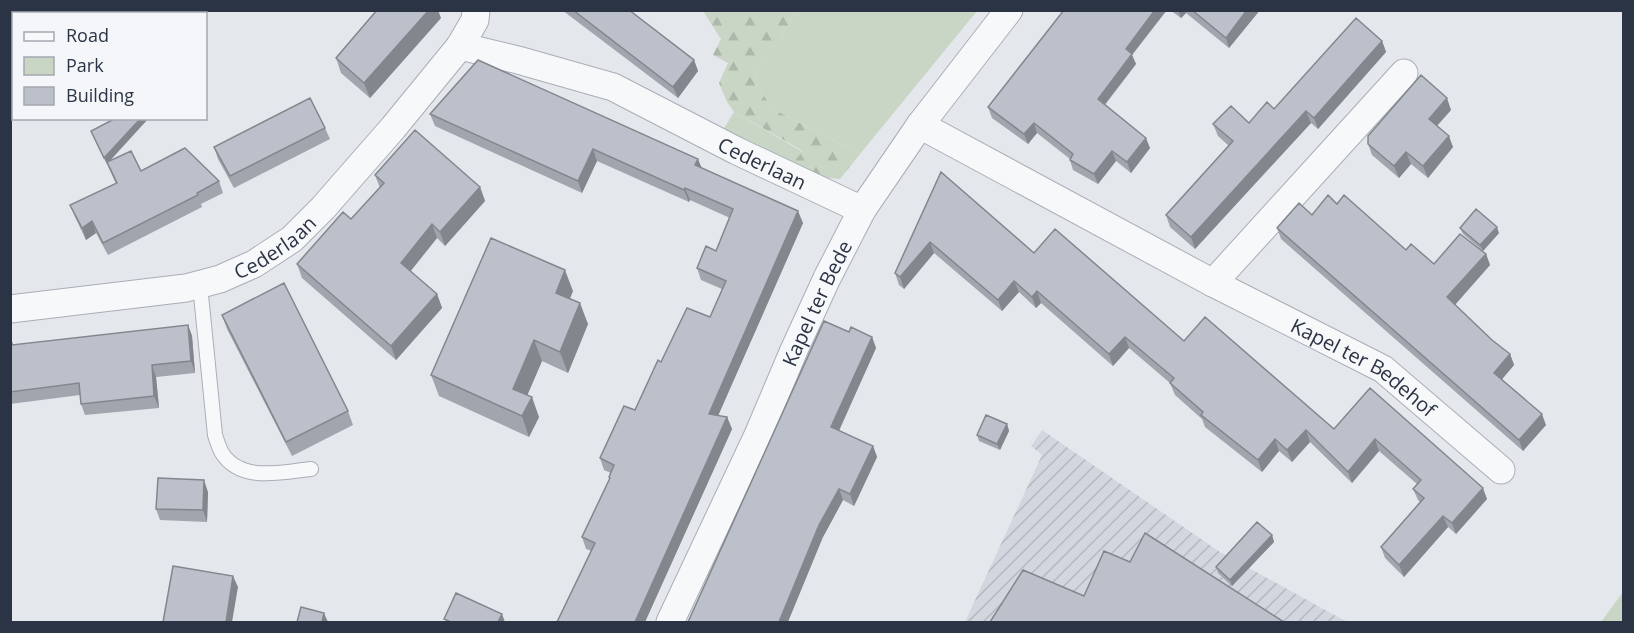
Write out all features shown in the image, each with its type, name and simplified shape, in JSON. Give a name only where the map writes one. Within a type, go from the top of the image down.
[{"type":"street","name":"Cederlaan","points":[[10,309],[200,285],[254,264],[292,239],[323,208],[393,128],[460,46],[475,20],[476,10]]},
{"type":"street","name":"Kapel ter Bede","points":[[670,622],[758,435],[827,278],[862,210],[920,126],[1009,10]]},
{"type":"street","name":"Cederlaan","points":[[460,46],[613,87],[737,151],[862,210]]},
{"type":"street","points":[[1213,284],[1404,73]]},
{"type":"street","name":"Kapel ter Bedehof","points":[[920,126],[1213,284],[1383,369],[1501,470]]},
{"type":"lane","points":[[200,285],[215,435],[223,454],[236,468],[256,474],[312,470]]},
{"type":"shaded area","points":[[1042,430],[1220,552],[1347,622],[965,622],[1042,455],[1031,446]]},
{"type":"green space","points":[[703,11],[796,11],[779,41],[758,65],[754,81],[773,109],[860,154],[840,179],[817,177],[793,163],[803,151],[734,112],[719,83],[728,63],[713,55],[721,39]]},
{"type":"green space","points":[[796,11],[977,11],[860,154],[773,109],[754,81],[758,65],[779,41]]},
{"type":"green space","points":[[734,112],[803,152],[793,163],[723,130]]},
{"type":"green space","points":[[1623,592],[1623,622],[1601,622]]},
{"type":"building","points":[[43,10],[73,10],[68,12],[44,12]]},
{"type":"building","points":[[377,10],[429,10],[364,83],[336,58]]},
{"type":"building","points":[[573,10],[629,10],[694,60],[673,87]]},
{"type":"building","points":[[1064,10],[1155,10],[1126,49],[1132,54],[1098,99],[1146,138],[1127,162],[1112,151],[1094,174],[1070,160],[1073,154],[1034,123],[1024,134],[988,107]]},
{"type":"building","points":[[1192,10],[1247,10],[1226,38]]},
{"type":"building","points":[[1356,18],[1382,41],[1314,118],[1306,111],[1191,237],[1166,215],[1233,141],[1213,124],[1231,106],[1249,123],[1267,102],[1274,109]]},
{"type":"building","points":[[478,60],[698,159],[695,165],[798,211],[709,414],[727,417],[635,622],[557,622],[595,543],[582,537],[614,465],[600,458],[624,406],[635,410],[658,360],[661,362],[687,308],[710,317],[726,281],[697,268],[706,246],[716,251],[733,209],[685,188],[684,190],[593,149],[578,181],[430,114]]},
{"type":"building","points":[[1421,75],[1447,98],[1429,119],[1449,136],[1423,166],[1406,152],[1394,166],[1368,144],[1368,136]]},
{"type":"building","points":[[310,98],[325,128],[230,176],[214,147]]},
{"type":"building","points":[[112,120],[139,120],[104,158],[91,131]]},
{"type":"building","points":[[415,130],[480,187],[440,232],[432,224],[401,263],[437,294],[391,346],[297,264],[343,212],[351,219],[384,183],[375,175]]},
{"type":"building","points":[[185,148],[219,181],[197,193],[198,195],[103,243],[92,221],[82,228],[70,205],[117,183],[107,162],[131,151],[141,171]]},
{"type":"building","points":[[941,172],[1034,253],[1055,229],[1184,341],[1205,317],[1334,429],[1370,388],[1483,488],[1452,523],[1443,516],[1399,565],[1381,547],[1424,498],[1413,489],[1421,480],[1375,439],[1348,472],[1306,430],[1287,450],[1275,439],[1258,460],[1201,415],[1203,412],[1170,383],[1174,378],[1125,337],[1109,354],[1037,291],[1032,297],[1014,281],[998,300],[930,242],[900,277],[895,273]]},
{"type":"building","points":[[1328,195],[1337,204],[1344,195],[1406,250],[1411,244],[1434,264],[1460,234],[1486,254],[1447,297],[1510,354],[1494,373],[1542,414],[1519,440],[1277,228],[1299,203],[1312,215]]},
{"type":"building","points":[[1476,209],[1497,227],[1480,245],[1460,228]]},
{"type":"building","points":[[491,238],[565,270],[556,293],[580,303],[560,352],[534,340],[513,389],[532,397],[522,416],[431,375]]},
{"type":"building","points":[[284,283],[348,411],[286,442],[222,315]]},
{"type":"building","points":[[824,321],[849,332],[851,327],[872,337],[831,427],[873,446],[850,494],[839,489],[819,525],[779,622],[688,622]]},
{"type":"building","points":[[188,325],[191,361],[152,365],[154,396],[81,404],[79,383],[10,392],[10,343],[12,345]]},
{"type":"building","points":[[986,415],[1007,424],[997,444],[977,435]]},
{"type":"building","points":[[158,478],[204,480],[203,510],[156,509]]},
{"type":"building","points":[[1257,522],[1272,535],[1230,580],[1216,567]]},
{"type":"building","points":[[1145,533],[1284,622],[990,622],[1023,570],[1084,596],[1104,551],[1130,562]]},
{"type":"building","points":[[173,566],[233,576],[226,622],[163,622]]},
{"type":"building","points":[[456,593],[502,614],[498,622],[451,622],[444,619]]},
{"type":"building","points":[[301,607],[324,613],[322,622],[297,622]]}]
